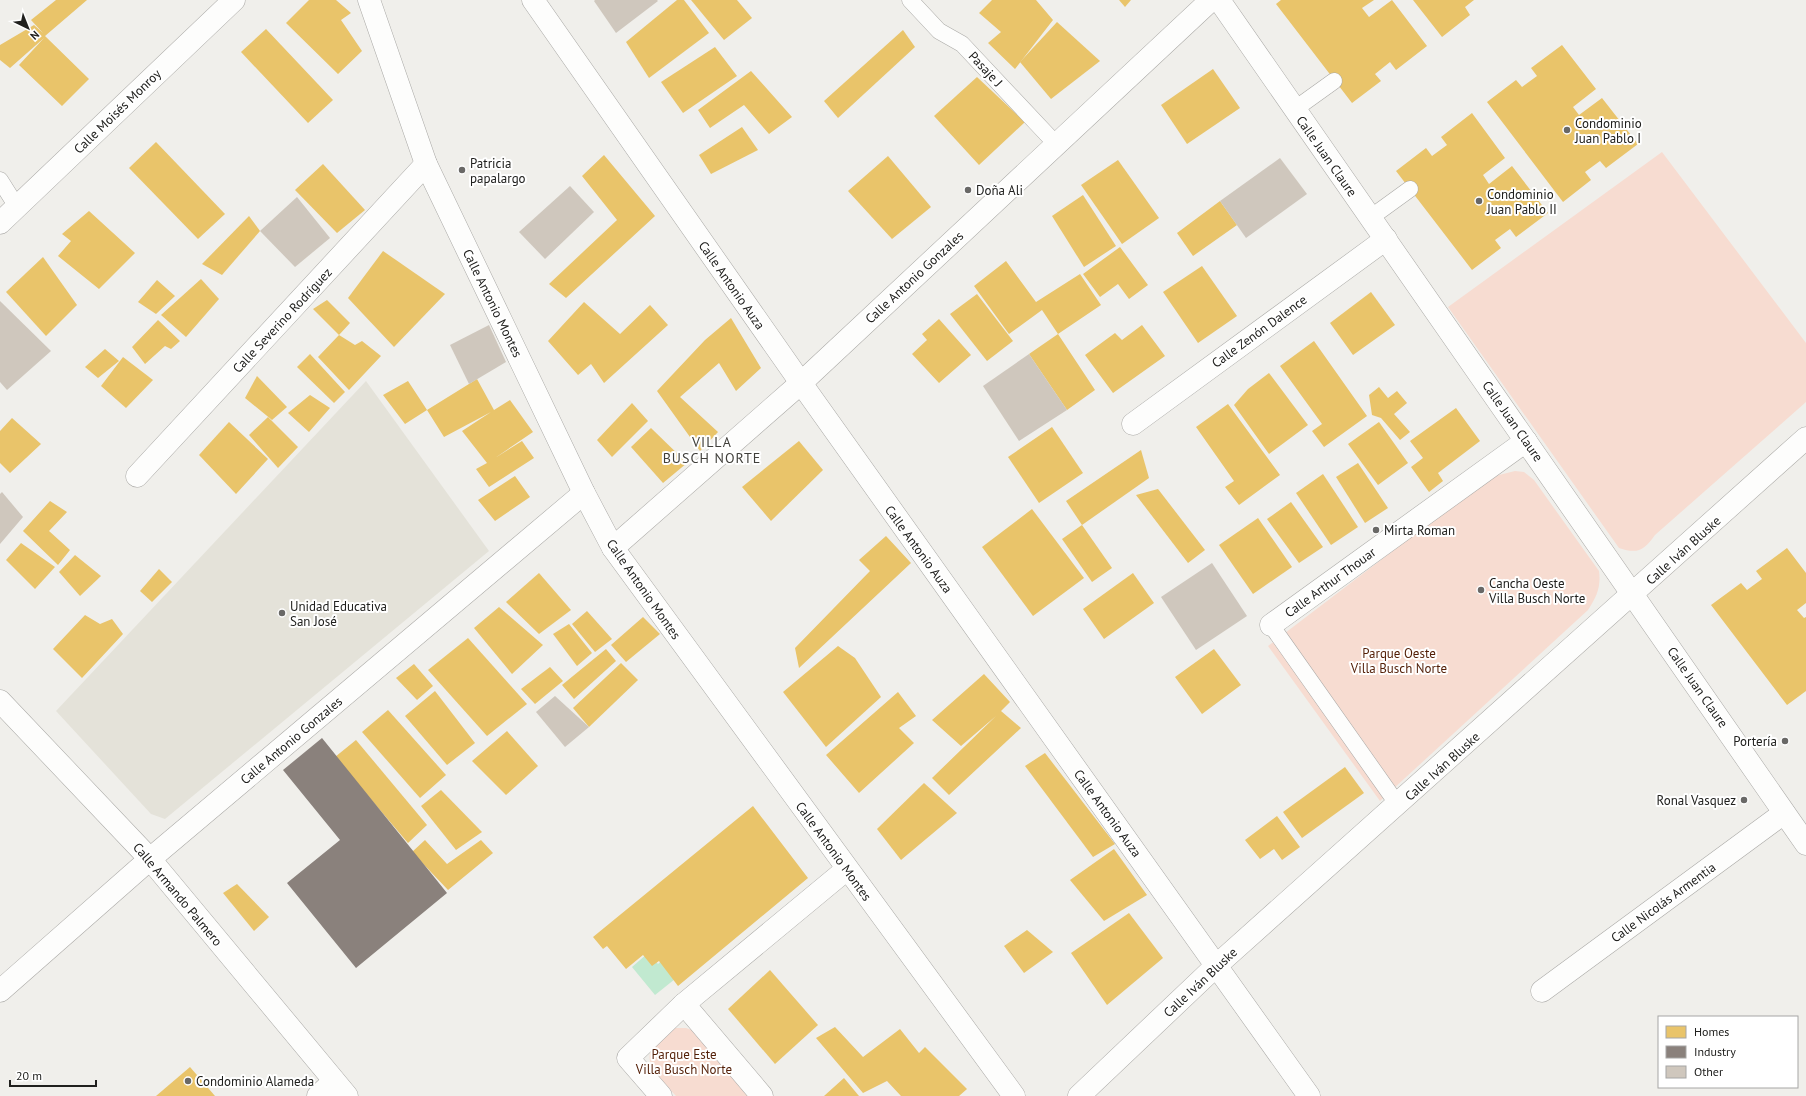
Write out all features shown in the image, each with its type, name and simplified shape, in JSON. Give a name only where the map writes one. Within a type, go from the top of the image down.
[{"type":"street","name":"Calle Moisés Monroy","points":[[0,223],[234,0]]},
{"type":"street","name":"Calle Antonio Montes","points":[[369,0],[426,164],[584,493],[613,548],[1014,1096]]},
{"type":"street","name":"Calle Antonio Auza","points":[[533,0],[801,383],[1309,1096]]},
{"type":"street","name":"Calle Antonio Gonzales","points":[[613,548],[801,383],[1211,0]]},
{"type":"street","name":"Calle Juan Claure","points":[[1218,0],[1634,594],[1806,844]]},
{"type":"street","name":"Calle Severino Rodríguez","points":[[137,476],[426,164]]},
{"type":"street","name":"Calle Zenón Dalence","points":[[1133,424],[1386,239]]},
{"type":"street","name":"Calle Iván Bluske","points":[[1079,1096],[1217,966],[1634,594],[1806,438]]},
{"type":"street","name":"Calle Arthur Thouar","points":[[1271,625],[1526,441]]},
{"type":"street","name":"Calle Antonio Gonzales","points":[[0,991],[150,859],[584,493]]},
{"type":"street","name":"Calle Armando Palmero","points":[[0,702],[150,859],[341,1088]]},
{"type":"street","name":"Calle Nicolás Armentia","points":[[1542,991],[1784,813]]},
{"type":"street","points":[[661,1096],[628,1058],[684,1004],[847,869]]},
{"type":"street","points":[[684,1004],[762,1096]]},
{"type":"street","points":[[318,1096],[341,1088]]},
{"type":"lane","name":"Pasaje J","points":[[910,0],[939,31],[962,44],[1056,144]]},
{"type":"lane","points":[[1295,109],[1334,81]]},
{"type":"lane","points":[[0,180],[17,207]]},
{"type":"lane","points":[[1370,218],[1410,189]]},
{"type":"lane","points":[[1271,625],[1398,805]]},
{"type":"shaded area","name":"Unidad Educativa San José","points":[[366,381],[489,551],[165,819],[151,814],[56,711]]},
{"type":"shaded area","points":[[648,953],[658,964],[661,961],[675,979],[655,995],[632,967]]},
{"type":"green space","points":[[1662,152],[1806,343],[1806,402],[1655,535],[1644,548],[1631,551],[1619,548],[1448,307]]},
{"type":"green space","name":"Parque Oeste Villa Busch Norte","points":[[1515,471],[1524,472],[1534,480],[1599,571],[1599,587],[1596,596],[1588,610],[1380,801],[1268,646],[1478,486],[1499,475]]},
{"type":"green space","name":"Parque Este Villa Busch Norte","points":[[674,1028],[686,1028],[695,1031],[751,1096],[676,1096],[659,1077],[650,1061],[650,1054],[654,1046],[661,1037]]},
{"type":"building: Homes","points":[[56,0],[87,0],[45,36],[89,79],[62,106],[19,65],[44,38],[10,68],[0,60],[0,45],[34,25],[43,33],[31,20]]},
{"type":"building: Homes","points":[[309,0],[336,0],[351,13],[341,20],[362,51],[338,74],[286,23]]},
{"type":"building: Homes","points":[[677,0],[684,0],[709,33],[649,78],[626,42]]},
{"type":"building: Homes","points":[[691,0],[737,0],[752,18],[724,40]]},
{"type":"building: Homes","points":[[992,0],[1036,0],[1053,20],[1015,69],[988,43],[1001,32],[979,13]]},
{"type":"building: Homes","points":[[1119,0],[1131,0],[1125,7]]},
{"type":"building: Homes","points":[[1281,0],[1374,0],[1362,8],[1369,17],[1392,0],[1427,46],[1396,70],[1390,62],[1375,74],[1381,81],[1352,103],[1276,4]]},
{"type":"building: Homes","points":[[1413,0],[1474,0],[1465,7],[1470,15],[1442,37]]},
{"type":"building: Homes","points":[[1057,22],[1100,61],[1051,99],[1020,62]]},
{"type":"building: Homes","points":[[266,29],[333,100],[308,123],[241,52]]},
{"type":"building: Homes","points":[[903,30],[915,47],[838,118],[824,101]]},
{"type":"building: Homes","name":"Condominio Juan Pablo I","points":[[1562,45],[1596,89],[1573,107],[1579,115],[1602,98],[1638,144],[1606,168],[1600,161],[1585,172],[1591,180],[1563,202],[1487,102],[1516,80],[1522,87],[1537,76],[1531,68]]},
{"type":"building: Homes","points":[[715,47],[737,76],[683,113],[661,82]]},
{"type":"building: Homes","points":[[1213,69],[1240,108],[1187,144],[1161,105]]},
{"type":"building: Homes","points":[[751,71],[792,117],[769,134],[744,105],[710,128],[698,110]]},
{"type":"building: Homes","points":[[977,77],[1025,122],[979,165],[934,116]]},
{"type":"building: Homes","name":"Condominio Juan Pablo II","points":[[1472,113],[1505,158],[1483,175],[1489,184],[1512,166],[1548,213],[1516,237],[1510,229],[1495,240],[1501,248],[1472,270],[1396,171],[1426,148],[1432,156],[1447,145],[1441,137]]},
{"type":"building: Homes","points":[[742,127],[758,150],[711,174],[699,155]]},
{"type":"building: Homes","points":[[156,142],[225,214],[198,239],[129,168]]},
{"type":"building: Homes","points":[[604,155],[655,216],[566,298],[549,284],[617,220],[582,176]]},
{"type":"building: Homes","points":[[888,156],[931,207],[892,239],[848,191]]},
{"type":"building: Homes","points":[[1118,160],[1159,218],[1122,244],[1081,185]]},
{"type":"building: Homes","points":[[323,164],[365,210],[337,233],[295,190]]},
{"type":"building: Homes","points":[[1083,195],[1116,246],[1084,267],[1052,216]]},
{"type":"building: Homes","points":[[1220,201],[1237,225],[1193,256],[1177,233]]},
{"type":"building: Homes","points":[[89,211],[135,253],[99,289],[58,256],[71,241],[62,234]]},
{"type":"building: Homes","points":[[249,216],[260,231],[222,275],[202,264]]},
{"type":"building: Homes","points":[[1120,247],[1148,285],[1129,299],[1118,284],[1100,297],[1083,274]]},
{"type":"building: Homes","points":[[383,251],[445,294],[394,347],[348,298]]},
{"type":"building: Homes","points":[[43,257],[77,305],[46,336],[6,292]]},
{"type":"building: Homes","points":[[1006,261],[1036,302],[1080,274],[1101,305],[1058,334],[1042,310],[1009,334],[974,286]]},
{"type":"building: Homes","points":[[1202,266],[1237,316],[1198,343],[1163,292]]},
{"type":"building: Homes","points":[[201,279],[219,299],[186,337],[161,315]]},
{"type":"building: Homes","points":[[157,280],[175,296],[156,314],[138,302]]},
{"type":"building: Homes","points":[[1371,292],[1395,325],[1353,355],[1330,323]]},
{"type":"building: Homes","points":[[977,294],[1013,341],[987,361],[950,314]]},
{"type":"building: Homes","points":[[327,300],[350,323],[339,335],[313,309]]},
{"type":"building: Homes","points":[[584,302],[620,334],[650,305],[668,325],[604,383],[591,364],[578,375],[548,341]]},
{"type":"building: Homes","points":[[731,318],[761,368],[736,391],[719,363],[680,397],[718,432],[700,451],[657,391],[705,340]]},
{"type":"building: Homes","points":[[939,319],[971,355],[939,383],[912,354],[927,340],[922,334]]},
{"type":"building: Homes","points":[[158,320],[180,341],[171,349],[165,346],[145,364],[132,347]]},
{"type":"building: Homes","points":[[1142,325],[1165,356],[1113,393],[1085,355],[1115,333],[1122,340]]},
{"type":"building: Homes","points":[[1058,334],[1095,390],[1067,410],[1029,354]]},
{"type":"building: Homes","points":[[339,335],[355,345],[362,341],[381,356],[349,390],[318,357]]},
{"type":"building: Homes","points":[[1314,341],[1367,416],[1324,447],[1312,431],[1322,424],[1280,366]]},
{"type":"building: Homes","points":[[105,349],[119,361],[98,378],[85,367]]},
{"type":"building: Homes","points":[[310,354],[345,392],[334,403],[297,367]]},
{"type":"building: Homes","points":[[123,357],[153,380],[126,408],[101,386]]},
{"type":"building: Homes","points":[[1269,373],[1308,425],[1269,454],[1234,405],[1248,389]]},
{"type":"building: Homes","points":[[257,376],[287,407],[272,420],[245,398]]},
{"type":"building: Homes","points":[[477,379],[494,410],[510,400],[533,432],[495,458],[522,441],[534,458],[489,487],[476,469],[487,463],[462,431],[491,412],[444,437],[427,410]]},
{"type":"building: Homes","points":[[408,381],[427,410],[405,424],[383,395]]},
{"type":"building: Homes","points":[[1379,387],[1388,398],[1397,391],[1407,403],[1394,414],[1410,432],[1400,440],[1381,418],[1372,415],[1369,395]]},
{"type":"building: Homes","points":[[310,395],[330,408],[309,432],[288,413]]},
{"type":"building: Homes","points":[[632,403],[648,421],[612,457],[597,440]]},
{"type":"building: Homes","points":[[1228,404],[1280,475],[1239,505],[1225,487],[1234,481],[1196,427]]},
{"type":"building: Homes","points":[[1456,408],[1480,441],[1438,473],[1443,481],[1429,492],[1411,467],[1423,458],[1410,441]]},
{"type":"building: Homes","points":[[268,417],[298,447],[278,468],[249,435]]},
{"type":"building: Homes","points":[[12,418],[41,444],[10,473],[0,463],[0,431]]},
{"type":"building: Homes","points":[[229,422],[268,459],[236,494],[199,455]]},
{"type":"building: Homes","points":[[1379,422],[1408,463],[1378,485],[1348,444]]},
{"type":"building: Homes","points":[[1052,427],[1083,473],[1039,503],[1008,457]]},
{"type":"building: Homes","points":[[651,428],[687,463],[663,483],[631,447]]},
{"type":"building: Homes","points":[[799,441],[823,470],[771,521],[742,487]]},
{"type":"building: Homes","points":[[1141,450],[1149,478],[1082,525],[1066,501]]},
{"type":"building: Homes","points":[[1358,463],[1388,508],[1365,523],[1336,477]]},
{"type":"building: Homes","points":[[1323,474],[1358,527],[1331,545],[1296,493]]},
{"type":"building: Homes","points":[[515,476],[530,497],[495,521],[478,500]]},
{"type":"building: Homes","points":[[1158,489],[1205,550],[1188,563],[1136,495]]},
{"type":"building: Homes","points":[[50,501],[67,512],[49,531],[70,550],[58,565],[23,531]]},
{"type":"building: Homes","points":[[1291,502],[1323,547],[1299,563],[1267,519]]},
{"type":"building: Homes","points":[[1032,509],[1084,578],[1033,616],[982,547]]},
{"type":"building: Homes","points":[[1258,518],[1292,567],[1253,594],[1219,545]]},
{"type":"building: Homes","points":[[1082,525],[1112,568],[1092,582],[1062,539]]},
{"type":"building: Homes","points":[[886,536],[911,563],[799,668],[795,648],[870,571],[859,560]]},
{"type":"building: Homes","points":[[21,543],[55,567],[35,589],[6,560]]},
{"type":"building: Homes","points":[[1787,548],[1806,573],[1806,603],[1797,610],[1804,618],[1806,617],[1806,691],[1787,705],[1711,605],[1741,583],[1747,590],[1762,579],[1756,571]]},
{"type":"building: Homes","points":[[75,555],[101,576],[80,596],[59,572]]},
{"type":"building: Homes","points":[[159,569],[172,582],[152,602],[140,591]]},
{"type":"building: Homes","points":[[539,573],[571,610],[539,634],[506,602]]},
{"type":"building: Homes","points":[[1133,573],[1154,603],[1104,639],[1083,609]]},
{"type":"building: Homes","points":[[499,607],[543,645],[512,674],[474,628]]},
{"type":"building: Homes","points":[[587,611],[612,639],[595,652],[572,624]]},
{"type":"building: Homes","points":[[85,615],[100,624],[112,619],[123,634],[82,678],[53,649]]},
{"type":"building: Homes","points":[[643,617],[660,634],[626,662],[611,645]]},
{"type":"building: Homes","points":[[569,624],[592,653],[577,666],[553,634]]},
{"type":"building: Homes","points":[[468,638],[527,704],[487,736],[428,670]]},
{"type":"building: Homes","points":[[838,646],[855,658],[881,697],[826,747],[783,692]]},
{"type":"building: Homes","points":[[606,649],[616,661],[574,699],[562,685]]},
{"type":"building: Homes","points":[[1214,649],[1241,685],[1202,714],[1175,677]]},
{"type":"building: Homes","points":[[621,663],[638,680],[589,727],[573,708]]},
{"type":"building: Homes","points":[[414,664],[433,686],[417,700],[396,678]]},
{"type":"building: Homes","points":[[550,667],[563,681],[535,704],[521,689]]},
{"type":"building: Homes","points":[[984,674],[1010,702],[1001,711],[1021,728],[949,795],[932,778],[996,716],[961,746],[932,720]]},
{"type":"building: Homes","points":[[435,691],[475,743],[447,765],[405,716]]},
{"type":"building: Homes","points":[[898,692],[916,716],[899,728],[914,743],[859,793],[826,755]]},
{"type":"building: Homes","points":[[388,710],[446,775],[420,798],[362,732]]},
{"type":"building: Homes","points":[[507,731],[538,766],[506,795],[472,761]]},
{"type":"building: Homes","points":[[356,740],[427,825],[408,843],[335,757]]},
{"type":"building: Homes","points":[[1045,753],[1115,844],[1093,857],[1025,766]]},
{"type":"building: Homes","points":[[1345,767],[1364,793],[1302,838],[1283,812]]},
{"type":"building: Homes","points":[[924,783],[957,813],[901,860],[877,829]]},
{"type":"building: Homes","points":[[441,790],[482,832],[456,850],[421,806]]},
{"type":"building: Homes","points":[[753,806],[808,878],[678,986],[659,961],[652,966],[643,955],[626,969],[607,946],[603,949],[593,937]]},
{"type":"building: Homes","points":[[1277,816],[1300,847],[1282,860],[1274,849],[1260,859],[1245,840]]},
{"type":"building: Homes","points":[[425,840],[447,864],[481,840],[493,853],[448,890],[412,852]]},
{"type":"building: Homes","points":[[1114,849],[1147,895],[1104,921],[1070,880]]},
{"type":"building: Homes","points":[[237,884],[269,917],[254,931],[223,893]]},
{"type":"building: Homes","points":[[1129,913],[1163,958],[1107,1005],[1071,953]]},
{"type":"building: Homes","points":[[1027,930],[1053,952],[1024,973],[1004,946]]},
{"type":"building: Homes","points":[[770,970],[818,1025],[775,1064],[728,1009]]},
{"type":"building: Homes","points":[[835,1027],[863,1057],[900,1029],[919,1053],[925,1047],[967,1089],[959,1096],[901,1096],[887,1081],[863,1093],[816,1038]]},
{"type":"building: Homes","name":"Condominio Alameda","points":[[190,1067],[215,1096],[156,1096]]},
{"type":"building: Homes","points":[[844,1078],[859,1096],[824,1096]]},
{"type":"building: Industry","points":[[322,738],[447,893],[356,968],[287,883],[340,840],[283,770]]},
{"type":"building: Other","points":[[594,1],[658,1],[616,33]]},
{"type":"building: Other","points":[[1280,158],[1307,194],[1246,238],[1220,201]]},
{"type":"building: Other","points":[[570,186],[594,212],[545,259],[519,232]]},
{"type":"building: Other","points":[[297,197],[330,238],[295,267],[260,231]]},
{"type":"building: Other","points":[[0,301],[51,351],[7,390],[0,382]]},
{"type":"building: Other","points":[[489,325],[506,362],[469,384],[450,345]]},
{"type":"building: Other","points":[[1029,354],[1067,410],[1019,441],[983,386]]},
{"type":"building: Other","points":[[2,492],[23,517],[0,544],[0,494]]},
{"type":"building: Other","points":[[1212,563],[1247,616],[1196,650],[1161,597]]},
{"type":"building: Other","points":[[555,696],[589,727],[565,747],[536,712]]},
{"type":"place","name":"Condominio Juan Pablo I","points":[[1567,130]]},
{"type":"place","name":"Patricia papalargo","points":[[462,170]]},
{"type":"place","name":"Doña Ali","points":[[968,190]]},
{"type":"place","name":"Condominio Juan Pablo II","points":[[1479,201]]},
{"type":"place","name":"Mirta Roman","points":[[1376,530]]},
{"type":"place","name":"Cancha Oeste Villa Busch Norte","points":[[1481,590]]},
{"type":"place","name":"Unidad Educativa San José","points":[[282,613]]},
{"type":"place","name":"Portería","points":[[1785,741]]},
{"type":"place","name":"Ronal Vasquez","points":[[1744,800]]},
{"type":"place","name":"Condominio Alameda","points":[[188,1081]]},
{"type":"district","name":"VILLA BUSCH NORTE","points":[[712,450]]}]
